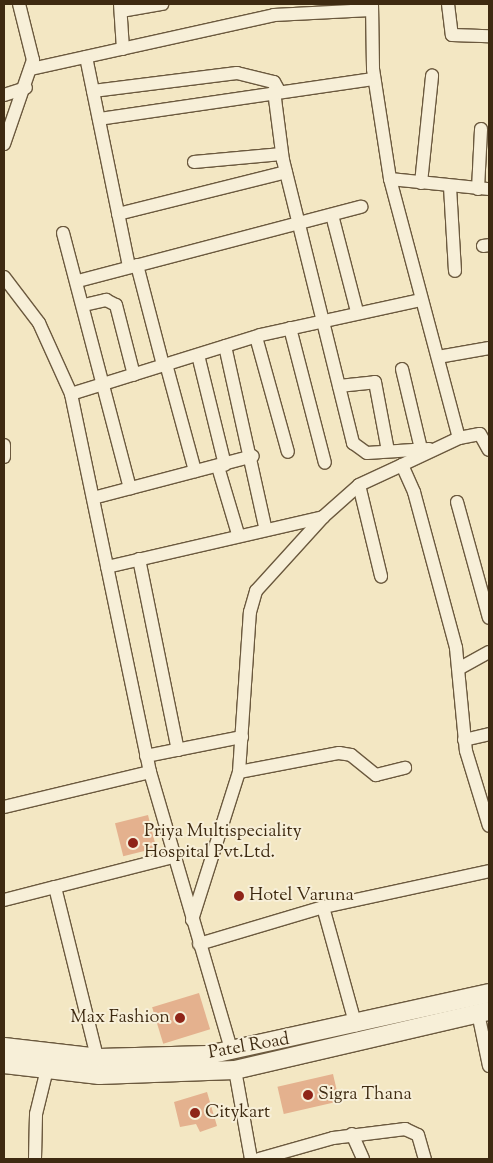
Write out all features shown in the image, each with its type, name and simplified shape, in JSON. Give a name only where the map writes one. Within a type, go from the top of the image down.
[{"type":"street","points":[[4,144],[26,88],[31,69],[29,30],[19,4]]},
{"type":"street","points":[[124,49],[121,7],[162,4]]},
{"type":"street","points":[[448,4],[452,35],[489,36]]},
{"type":"street","points":[[31,69],[297,8],[372,7],[374,80],[390,178],[459,438]]},
{"type":"street","points":[[86,57],[118,214],[165,365],[195,471]]},
{"type":"street","points":[[93,90],[237,73],[274,82],[282,154],[286,172],[356,449],[388,451],[436,448]]},
{"type":"street","points":[[421,183],[432,76]]},
{"type":"street","points":[[99,119],[276,91],[374,80]]},
{"type":"street","points":[[4,95],[26,88]]},
{"type":"street","points":[[390,178],[450,188],[483,189],[481,129]]},
{"type":"street","points":[[194,162],[282,154]]},
{"type":"street","points":[[118,214],[286,172]]},
{"type":"street","points":[[450,188],[455,271]]},
{"type":"street","points":[[78,281],[361,207]]},
{"type":"street","points":[[332,215],[357,312]]},
{"type":"street","points":[[63,233],[78,281],[130,488]]},
{"type":"street","points":[[4,277],[39,323],[71,394],[146,756],[173,857],[232,1052]]},
{"type":"street","points":[[84,305],[106,300],[116,305],[134,375]]},
{"type":"street","points":[[71,394],[256,337],[357,312],[422,300]]},
{"type":"street","points":[[290,328],[325,462]]},
{"type":"street","points":[[256,337],[288,452]]},
{"type":"street","points":[[225,346],[253,456],[265,527]]},
{"type":"street","points":[[438,357],[489,348]]},
{"type":"street","points":[[198,355],[221,466],[238,534]]},
{"type":"street","points":[[402,369],[421,450]]},
{"type":"street","points":[[339,386],[374,382],[388,451]]},
{"type":"street","points":[[192,920],[238,772],[250,612],[256,591],[323,517],[359,485],[459,438],[485,432],[489,450]]},
{"type":"street","points":[[4,445],[4,457]]},
{"type":"street","points":[[93,498],[221,466],[253,456]]},
{"type":"street","points":[[402,465],[414,492],[460,668],[464,740],[489,826]]},
{"type":"street","points":[[359,485],[381,576]]},
{"type":"street","points":[[457,502],[489,618]]},
{"type":"street","points":[[107,567],[265,527],[323,517]]},
{"type":"street","points":[[140,558],[178,750]]},
{"type":"street","points":[[460,668],[489,652]]},
{"type":"street","points":[[464,740],[489,734]]},
{"type":"street","points":[[146,756],[242,737]]},
{"type":"street","points":[[238,772],[339,753],[351,755],[376,775],[405,768]]},
{"type":"street","points":[[4,807],[150,772]]},
{"type":"street","points":[[4,900],[173,857]]},
{"type":"street","points":[[199,944],[323,907],[489,871]]},
{"type":"street","points":[[55,887],[99,1066]]},
{"type":"street","points":[[323,907],[356,1026]]},
{"type":"street","name":"Patel Road","points":[[99,1066],[232,1052],[356,1026],[489,993]]},
{"type":"street","points":[[484,1012],[489,1066]]},
{"type":"street","name":"Patel Road","points":[[4,1064],[48,1062],[99,1066],[235,1070],[484,1012]]},
{"type":"street","name":"Patel Road","points":[[4,1047],[48,1062]]},
{"type":"street","points":[[35,1159],[36,1114],[48,1062]]},
{"type":"street","points":[[235,1070],[251,1159]]},
{"type":"street","points":[[259,1159],[352,1134],[412,1130],[423,1143],[426,1159]]},
{"type":"street","points":[[352,1134],[363,1159]]},
{"type":"building","points":[[148,815],[156,848],[123,856],[115,823]]},
{"type":"building","name":"Max Fashion","points":[[199,993],[210,1029],[163,1044],[152,1007]]},
{"type":"building","name":"Sigra Thana","points":[[333,1074],[339,1101],[284,1114],[277,1087]]},
{"type":"building","name":"Citykart","points":[[207,1092],[217,1126],[200,1132],[196,1124],[180,1127],[174,1102]]},
{"type":"place","name":"Priya Multispeciality Hospital Pvt.Ltd.","points":[[133,843]]},
{"type":"place","name":"Hotel Varuna","points":[[239,896]]},
{"type":"place","name":"Max Fashion","points":[[180,1018]]},
{"type":"place","name":"Sigra Thana","points":[[308,1095]]},
{"type":"place","name":"Citykart","points":[[195,1113]]}]
